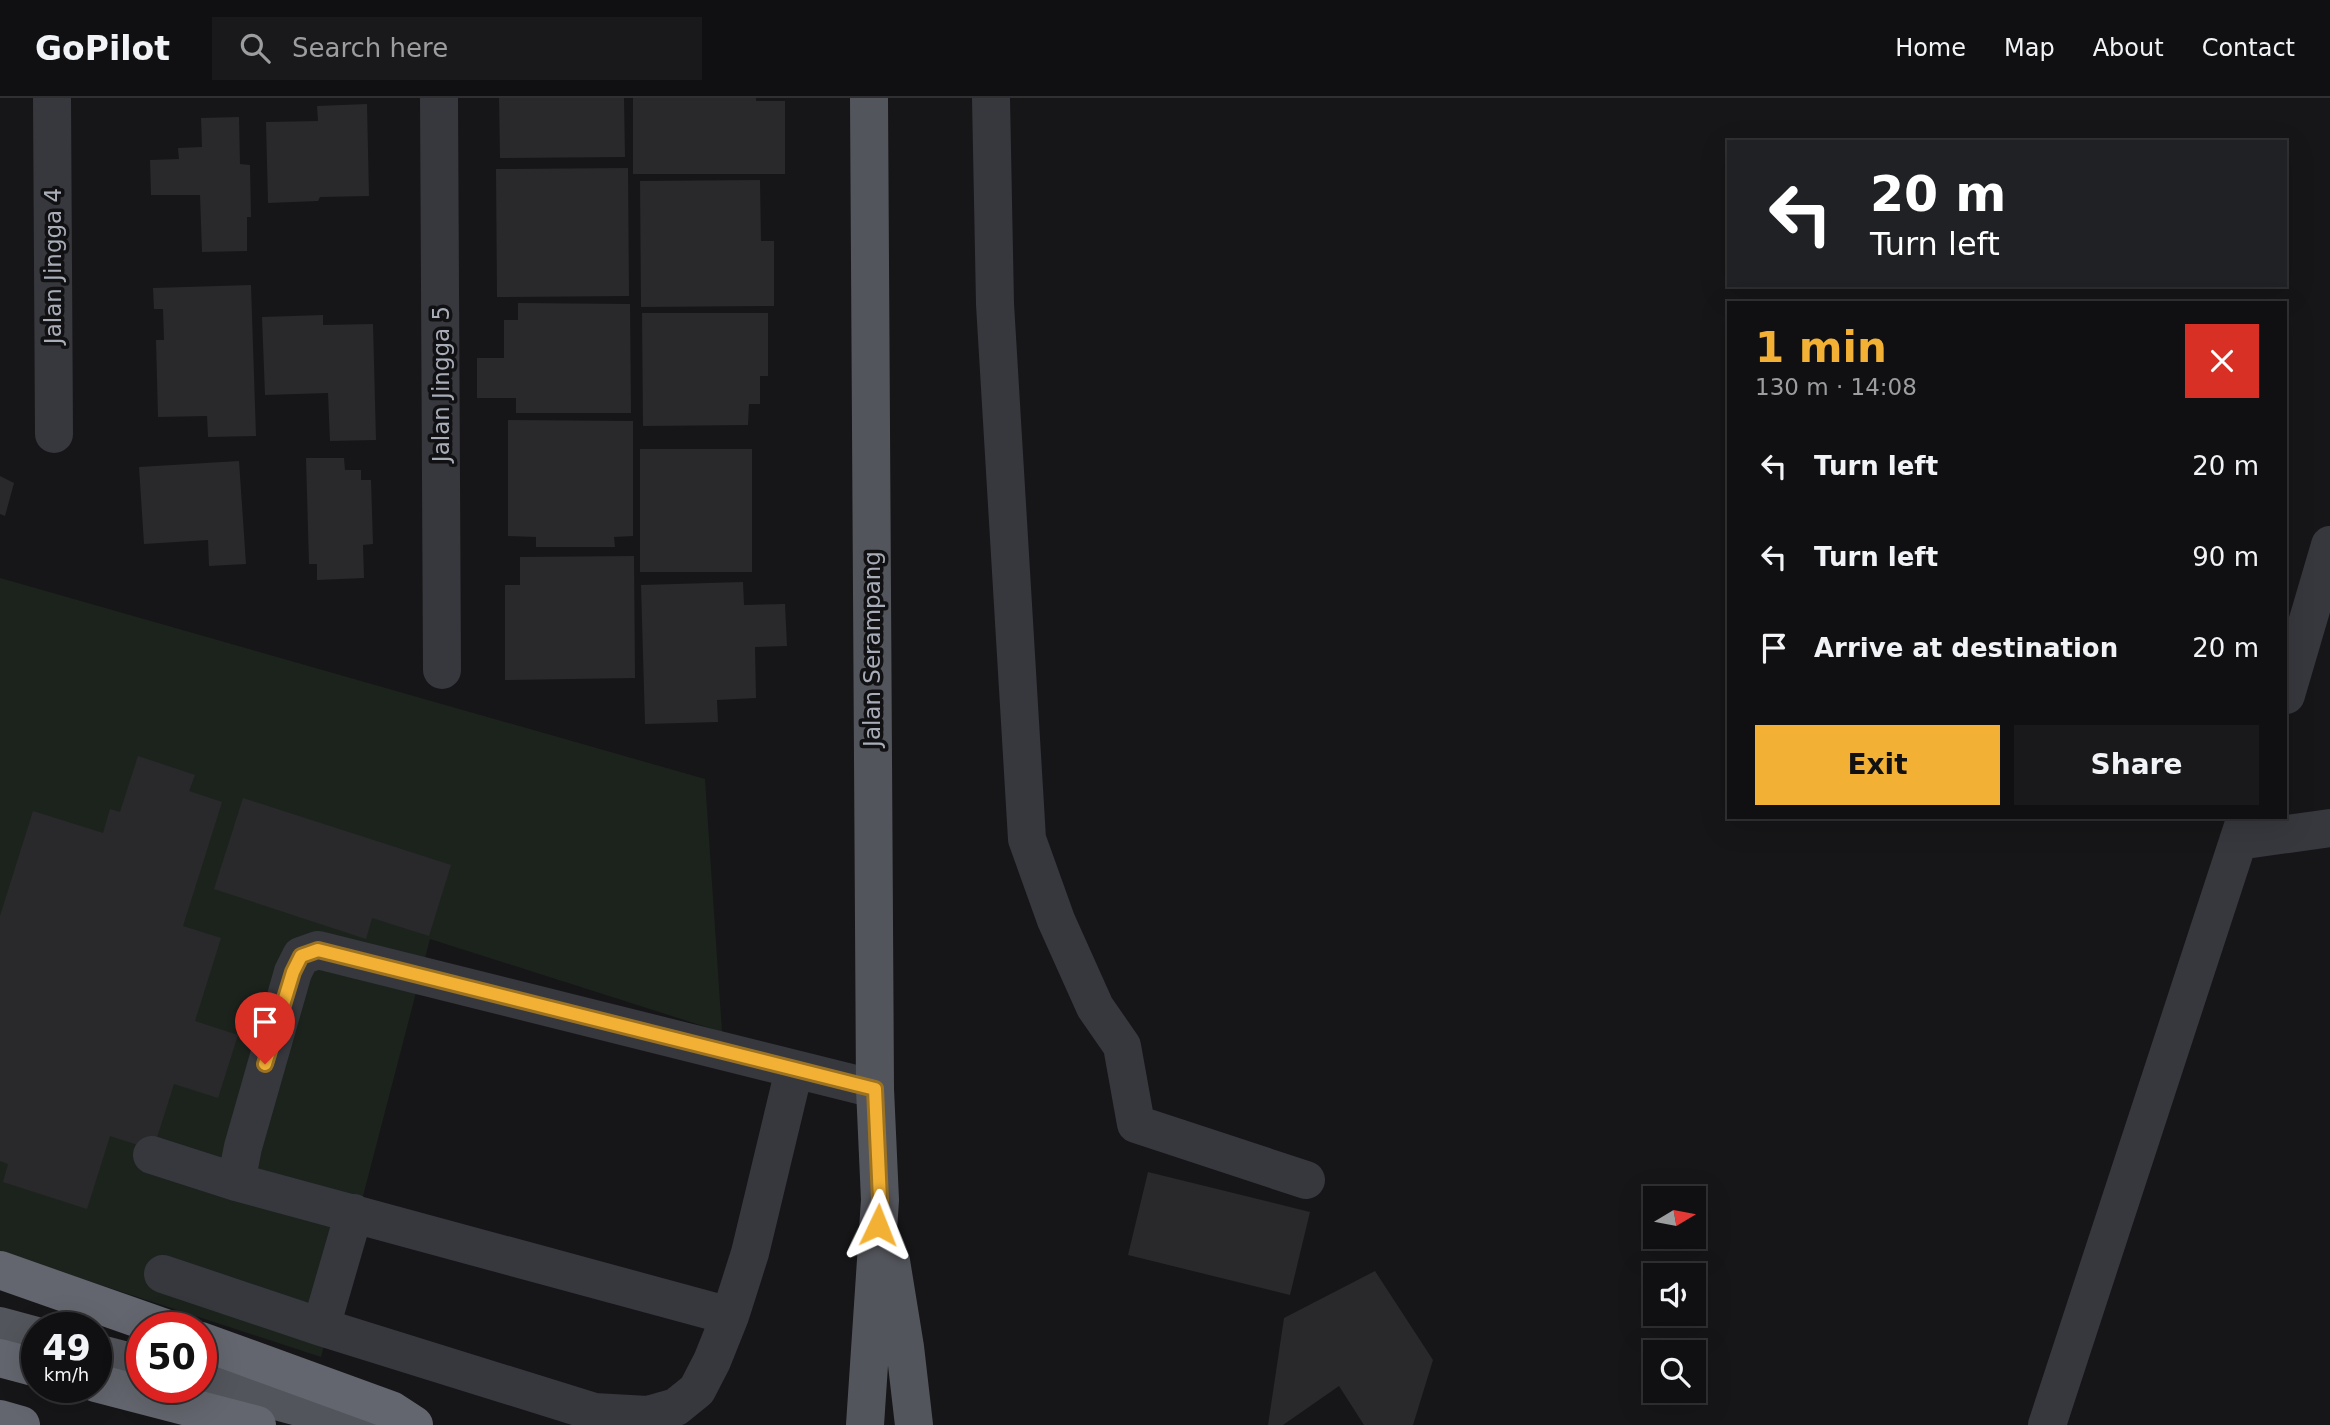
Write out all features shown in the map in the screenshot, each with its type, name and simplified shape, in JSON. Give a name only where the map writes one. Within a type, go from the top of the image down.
[{"type":"highway","points":[[0,1270],[126,1314]]},
{"type":"highway","points":[[217,1347],[391,1410],[414,1425]]},
{"type":"highway","points":[[0,1358],[21,1364]]},
{"type":"highway","points":[[112,1387],[257,1425]]},
{"type":"highway","points":[[0,1419],[21,1425]]},
{"type":"main road","name":"Jalan Serampang","points":[[864,1425],[880,1200],[875,1089],[869,98]]},
{"type":"main road","name":"Jalan Serampang","points":[[880,1200],[905,1347],[914,1425]]},
{"type":"main road","points":[[0,1326],[21,1332]]},
{"type":"main road","points":[[905,1347],[937,1425]]},
{"type":"main road","points":[[217,1385],[366,1425]]},
{"type":"street","name":"Jalan Jingga 4","points":[[52,98],[54,434]]},
{"type":"street","name":"Jalan Jingga 5","points":[[439,98],[442,670]]},
{"type":"street","points":[[991,98],[995,304],[1027,839],[1056,920],[1095,1007],[1122,1046],[1136,1124],[1306,1180]]},
{"type":"street","points":[[2287,692],[2330,545]]},
{"type":"street","points":[[2047,1425],[2242,829],[2330,828]]},
{"type":"street","points":[[236,1182],[246,1135],[293,972],[301,956],[318,950],[875,1089]]},
{"type":"street","points":[[163,1274],[321,1327],[594,1412],[648,1415],[676,1407],[697,1390],[730,1316],[750,1253],[794,1070]]},
{"type":"street","points":[[152,1155],[236,1182],[730,1316]]},
{"type":"street","points":[[321,1327],[354,1213]]},
{"type":"shaded area","points":[[0,578],[705,779],[722,1032],[430,939],[321,1357],[217,1323],[217,1312],[183,1312],[0,1252]]},
{"type":"building","points":[[499,98],[624,98],[625,157],[500,158]]},
{"type":"building","points":[[633,98],[756,98],[756,101],[785,101],[785,174],[633,174]]},
{"type":"building","points":[[367,104],[369,196],[320,197],[318,201],[268,203],[266,122],[318,121],[317,106]]},
{"type":"building","points":[[239,117],[240,164],[250,165],[251,217],[247,217],[247,251],[202,252],[200,195],[151,195],[150,160],[179,159],[178,148],[202,147],[201,118]]},
{"type":"building","points":[[628,168],[629,296],[497,297],[496,169]]},
{"type":"building","points":[[760,180],[761,241],[774,241],[774,306],[641,307],[640,181]]},
{"type":"building","points":[[251,285],[256,436],[208,437],[207,416],[158,417],[156,340],[164,340],[163,309],[154,309],[153,288]]},
{"type":"building","points":[[518,303],[630,304],[631,413],[516,413],[516,398],[477,398],[477,358],[504,358],[504,320],[518,320]]},
{"type":"building","points":[[642,313],[768,313],[768,376],[760,376],[760,404],[749,404],[748,425],[643,426]]},
{"type":"building","points":[[323,315],[323,325],[373,324],[376,440],[330,441],[328,393],[265,395],[262,317]]},
{"type":"building","points":[[508,420],[633,421],[633,536],[614,537],[615,547],[536,547],[536,537],[508,536]]},
{"type":"building","points":[[640,449],[752,449],[752,572],[640,572]]},
{"type":"building","points":[[306,458],[344,458],[345,470],[361,470],[361,480],[371,480],[373,544],[363,545],[364,578],[317,580],[317,564],[309,564]]},
{"type":"building","points":[[239,461],[246,564],[209,566],[208,540],[144,544],[139,467]]},
{"type":"building","points":[[0,476],[14,483],[5,516],[0,514]]},
{"type":"building","points":[[634,556],[635,678],[505,680],[505,585],[520,585],[520,557]]},
{"type":"building","points":[[743,582],[744,605],[785,604],[787,646],[755,647],[756,698],[717,700],[718,722],[645,724],[641,585]]},
{"type":"building","points":[[138,756],[195,775],[189,791],[222,802],[183,926],[221,938],[195,1021],[238,1035],[218,1098],[174,1084],[153,1150],[110,1136],[87,1209],[3,1182],[8,1164],[0,1161],[0,916],[33,811],[103,833],[110,809],[120,812]]},
{"type":"building","points":[[243,798],[451,865],[429,936],[372,918],[366,939],[214,889]]},
{"type":"building","points":[[1148,1172],[1310,1212],[1290,1295],[1128,1255]]},
{"type":"building","points":[[1375,1271],[1433,1360],[1413,1425],[1364,1425],[1339,1386],[1283,1425],[1268,1425],[1284,1318]]},
{"type":"route","points":[[265,1064],[293,972],[301,956],[318,950],[875,1089],[880,1200],[878,1225]]}]
